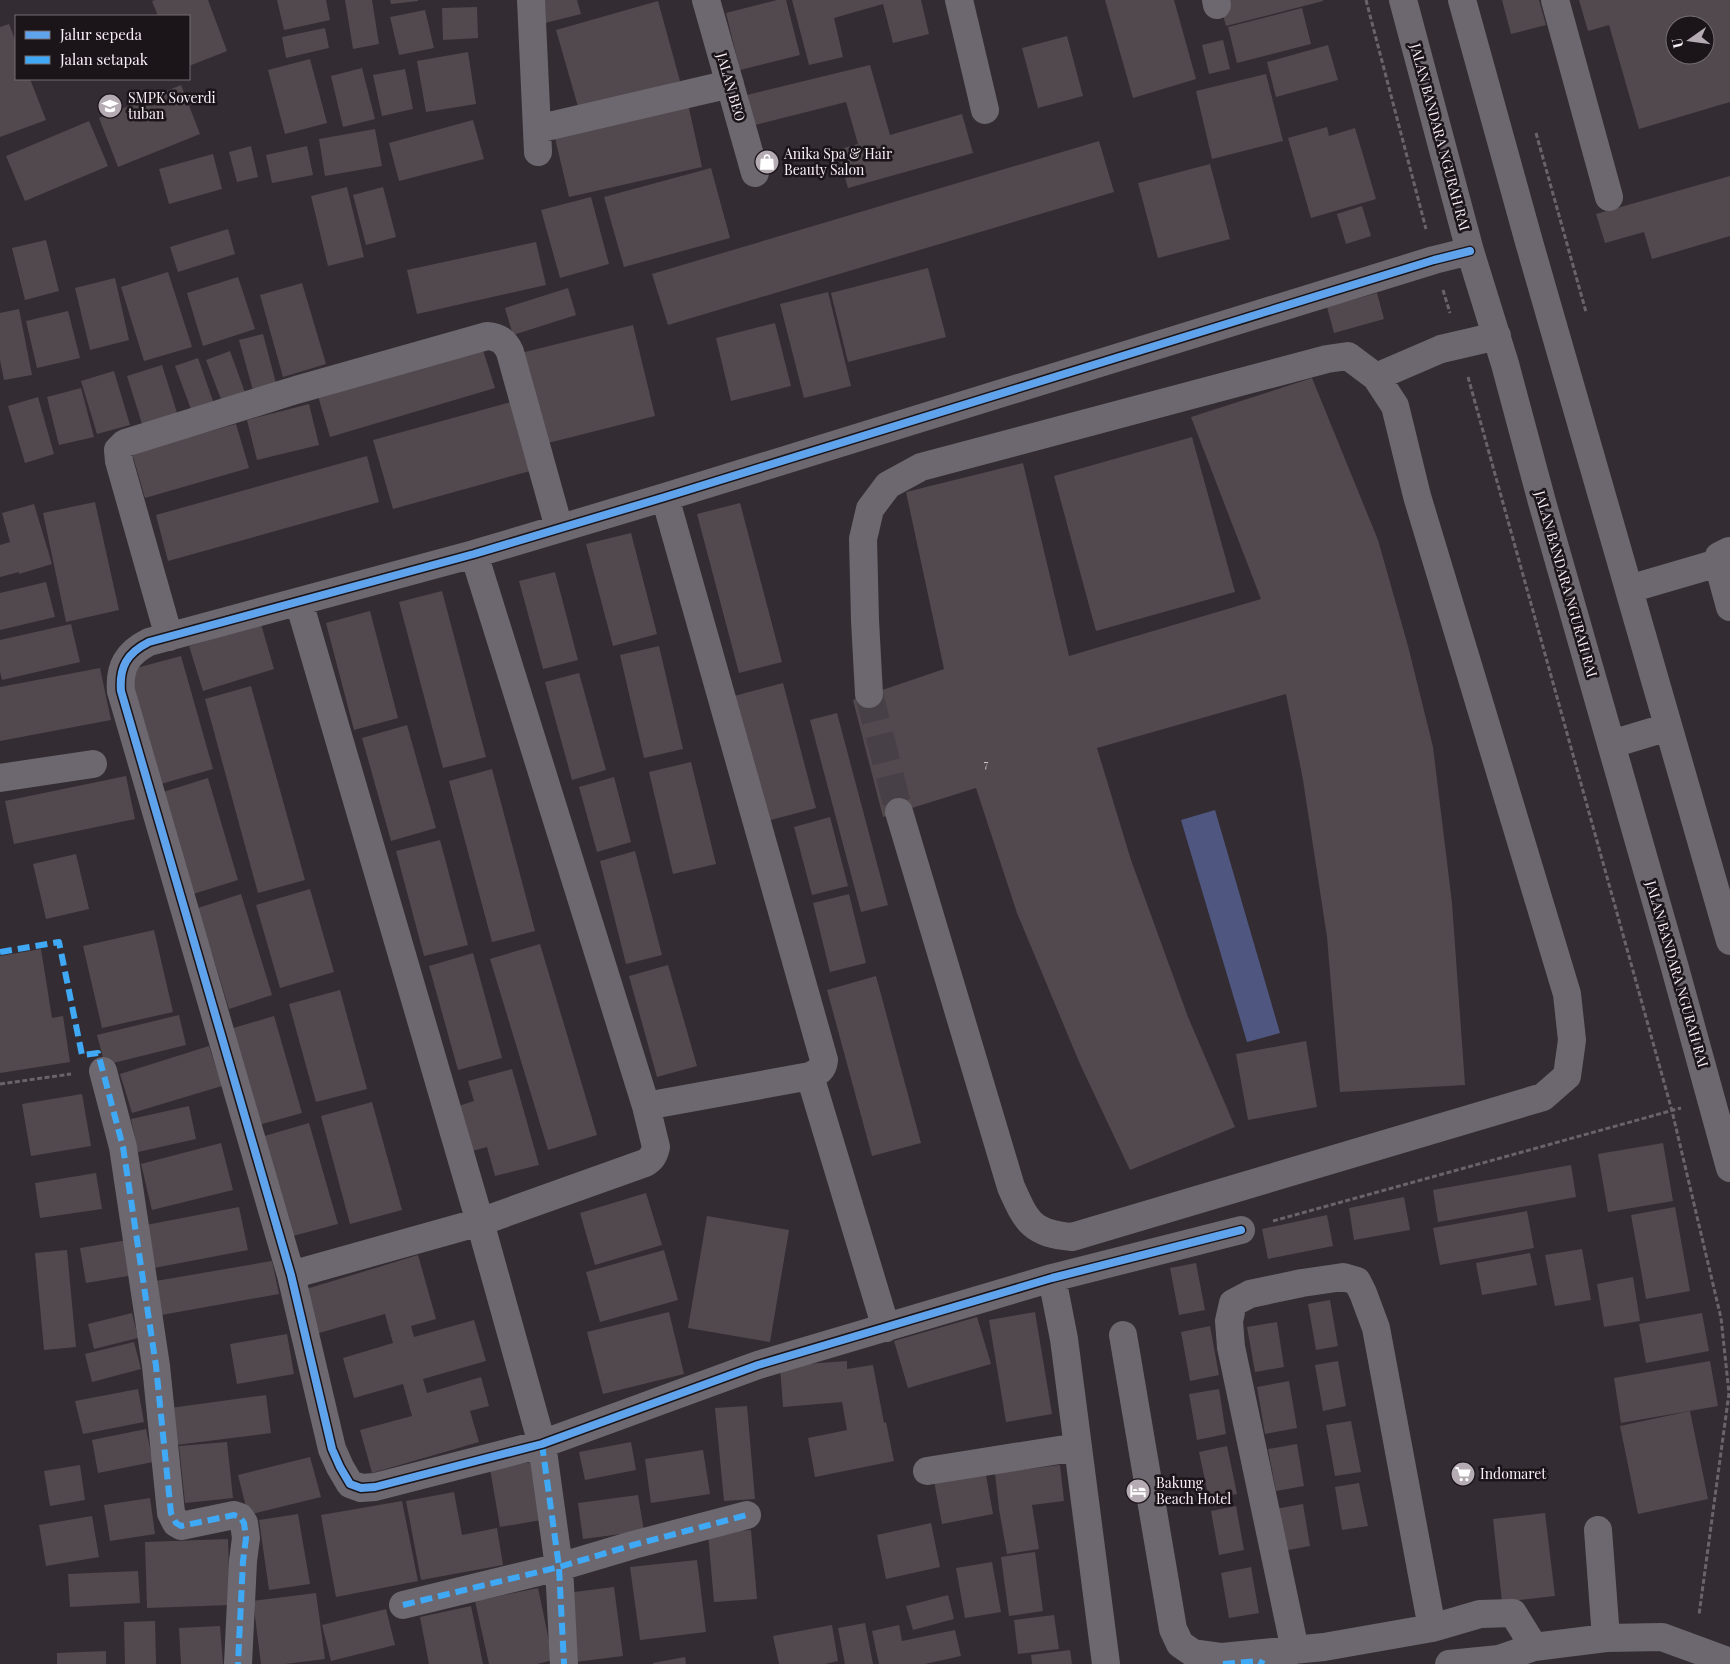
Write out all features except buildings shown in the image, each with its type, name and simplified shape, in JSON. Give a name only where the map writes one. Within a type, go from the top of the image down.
[{"type":"street","points":[[531,0],[537,140],[730,84]]},
{"type":"street","name":"JALAN BEO","points":[[706,0],[755,173]]},
{"type":"street","points":[[959,0],[985,110]]},
{"type":"street","name":"JALAN BANDARA NGURAH RAI","points":[[1403,0],[1470,251],[1497,336],[1544,512],[1612,744],[1730,1168]]},
{"type":"street","points":[[1462,0],[1529,242],[1730,941]]},
{"type":"street","points":[[1555,0],[1609,197]]},
{"type":"street","points":[[1241,1230],[1052,1278],[758,1366],[542,1444],[375,1487],[361,1488],[350,1484],[332,1449],[291,1275],[121,691],[121,676],[132,653],[148,642],[474,554],[665,498],[1434,260],[1470,251]]},
{"type":"street","points":[[169,637],[119,461],[118,450],[125,443],[296,390],[487,336],[498,337],[506,344],[510,352],[559,528]]},
{"type":"street","points":[[1376,377],[1441,349],[1497,336]]},
{"type":"street","points":[[869,694],[863,540],[870,509],[888,485],[921,467],[1327,358],[1348,356],[1376,377],[1395,406],[1417,496],[1567,994],[1572,1040],[1568,1076],[1543,1097],[1072,1237],[1050,1235],[1034,1226],[1021,1210],[1011,1187],[899,812]]},
{"type":"street","points":[[646,1106],[810,1076],[820,1071],[824,1060],[665,498]]},
{"type":"street","points":[[291,1275],[480,1222],[651,1159],[656,1147],[646,1106],[474,554]]},
{"type":"street","points":[[1630,589],[1724,557],[1730,607]]},
{"type":"street","points":[[299,602],[480,1222],[542,1444],[559,1567],[564,1664]]},
{"type":"street","points":[[1612,744],[1668,727]]},
{"type":"street","points":[[0,778],[93,764]]},
{"type":"street","points":[[103,1071],[123,1147],[156,1366],[171,1513],[176,1523],[181,1526],[234,1515],[240,1517],[244,1523],[246,1538],[243,1561],[238,1664]]},
{"type":"street","points":[[810,1076],[886,1328]]},
{"type":"street","points":[[1295,1650],[1231,1347],[1229,1321],[1233,1303],[1250,1294],[1302,1283],[1343,1277],[1356,1281],[1363,1293],[1376,1328],[1432,1628]]},
{"type":"street","points":[[1052,1278],[1064,1340],[1106,1664]]},
{"type":"street","points":[[1123,1335],[1173,1629],[1180,1644],[1193,1653],[1222,1657],[1324,1647],[1432,1628],[1480,1614],[1514,1613],[1534,1647]]},
{"type":"street","points":[[927,1471],[1078,1447]]},
{"type":"street","points":[[404,1605],[559,1567],[625,1547],[747,1515]]},
{"type":"street","points":[[1598,1530],[1606,1638]]},
{"type":"street","points":[[1449,1664],[1499,1661],[1534,1647],[1606,1638],[1662,1638],[1730,1662]]},
{"type":"path","points":[[1366,0],[1434,260],[1672,1111],[1721,1318],[1730,1393],[1694,1649]]},
{"type":"path","points":[[0,1084],[103,1071]]},
{"type":"path","points":[[1241,1230],[1712,1100]]},
{"type":"water","points":[[1215,810],[1280,1033],[1247,1042],[1181,820]]},
{"type":"tunnel","points":[[869,694],[899,812]]},
{"type":"marked path","points":[[0,952],[59,942],[82,1055],[98,1053],[123,1147],[156,1366],[171,1513],[176,1523],[181,1526],[234,1515],[240,1517],[244,1523],[246,1538],[243,1561],[238,1664]]},
{"type":"marked path","points":[[542,1444],[559,1567],[564,1664]]},
{"type":"marked path","points":[[403,1605],[559,1567],[747,1515]]},
{"type":"marked path","points":[[1223,1664],[1258,1661],[1264,1664]]},
{"type":"cycle path","points":[[1241,1230],[1052,1278],[758,1365],[542,1444],[375,1487],[361,1488],[350,1484],[332,1449],[291,1275],[121,691],[121,675],[130,656],[141,646],[149,642],[474,554],[1434,260],[1470,251]]},
{"type":"place","name":"SMPK Soverdi tuban","points":[[110,106]]},
{"type":"place","name":"Anika Spa & Hair Beauty Salon","points":[[767,162]]},
{"type":"place","name":"Indomaret","points":[[1463,1474]]},
{"type":"place","name":"Bakung Beach Hotel","points":[[1138,1491]]}]
